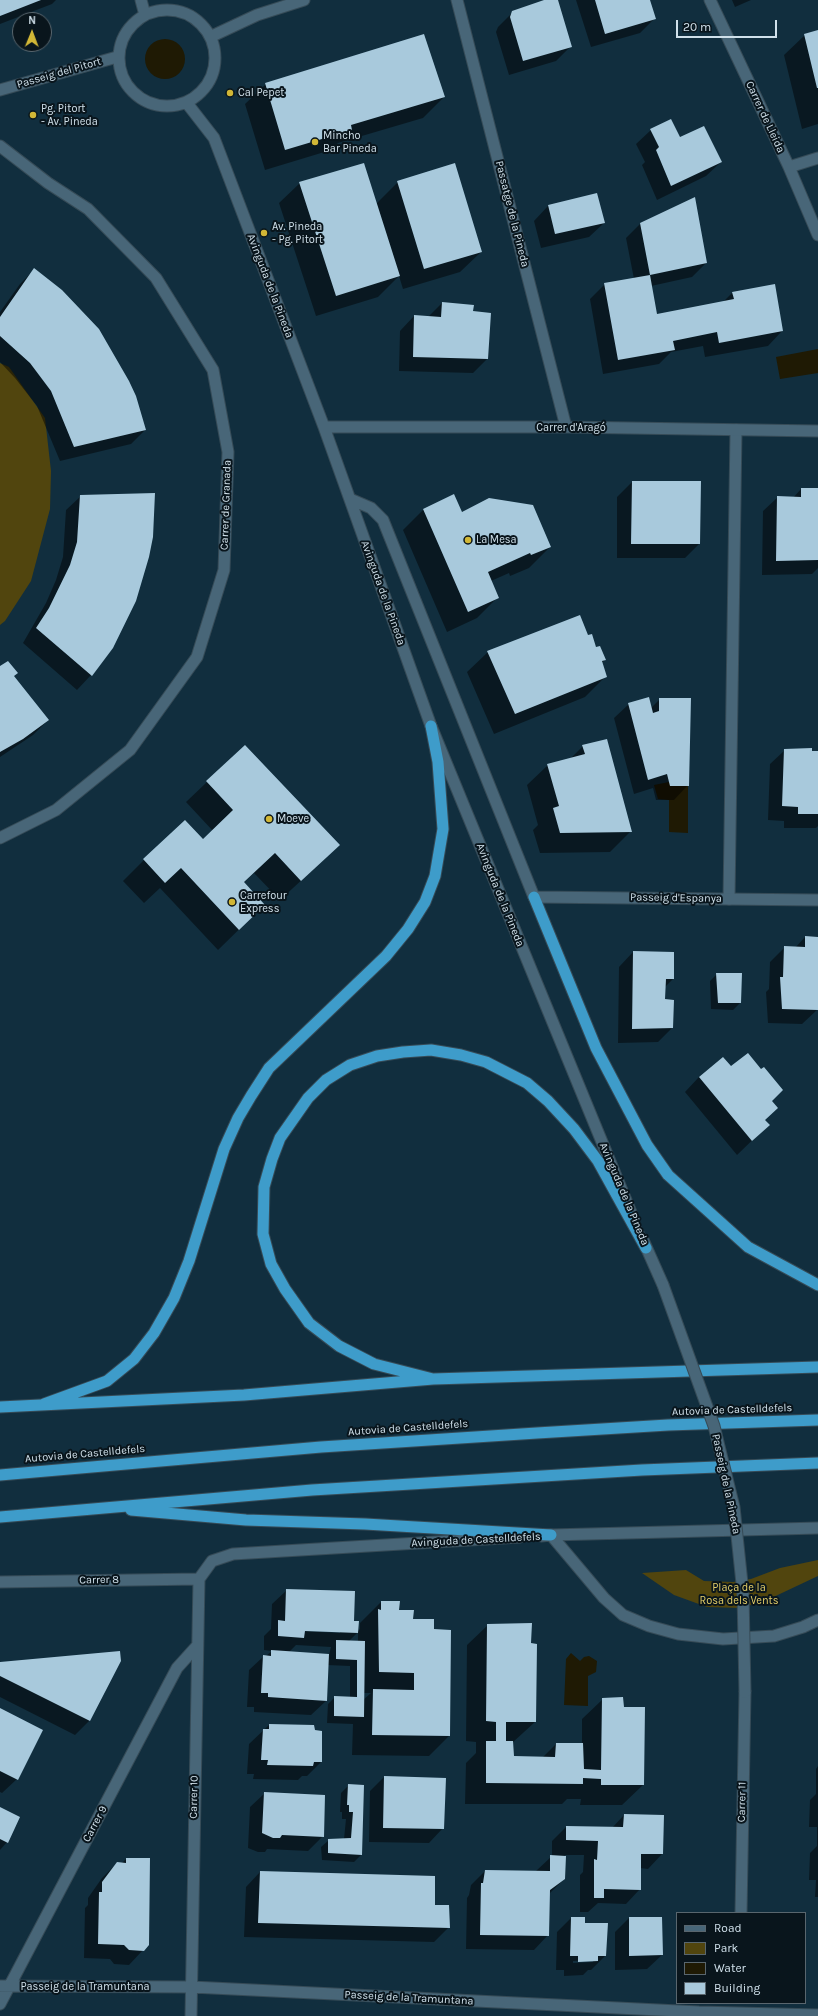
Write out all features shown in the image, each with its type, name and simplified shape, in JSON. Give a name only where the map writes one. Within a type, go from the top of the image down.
[{"type":"highway","points":[[44,1404],[106,1381],[134,1359],[154,1333],[174,1298],[189,1261],[224,1149],[238,1118],[251,1096],[269,1068],[386,956],[408,929],[425,902],[435,876],[442,829],[438,762],[431,726]]},
{"type":"highway","points":[[534,897],[596,1048],[647,1145],[668,1175],[748,1247],[818,1285]]},
{"type":"highway","points":[[433,1379],[374,1364],[339,1346],[309,1323],[285,1289],[271,1264],[263,1234],[264,1186],[280,1138],[308,1098],[326,1080],[350,1065],[383,1055],[431,1050],[461,1055],[486,1062],[527,1083],[574,1129],[598,1161],[646,1248]]},
{"type":"highway","points":[[0,1407],[244,1395],[433,1379],[818,1367]]},
{"type":"highway","name":"Autovia de Castelldefels","points":[[0,1475],[321,1447],[668,1425],[818,1420]]},
{"type":"highway","points":[[0,1517],[99,1507],[320,1490],[642,1470],[818,1463]]},
{"type":"highway","points":[[99,1507],[246,1520],[365,1524],[551,1535]]},
{"type":"street","points":[[141,0],[145,15]]},
{"type":"street","points":[[210,37],[257,15],[304,0]]},
{"type":"street","name":"Passatge de la Pineda","points":[[457,0],[566,427]]},
{"type":"street","name":"Carrer de Lleida","points":[[710,0],[818,235]]},
{"type":"street","points":[[159,10],[175,10],[189,15],[202,24],[210,37],[215,52],[214,67],[209,81],[199,93],[186,102],[170,106],[154,104],[139,97],[127,85],[122,75],[117,57],[124,36],[132,25],[145,15],[159,10]]},
{"type":"street","name":"Passeig del Pitort","points":[[0,90],[117,57]]},
{"type":"street","name":"Avinguda de la Pineda","points":[[186,102],[214,138],[324,427],[431,726],[646,1248],[663,1285]]},
{"type":"street","name":"Carrer de Granada","points":[[0,146],[48,183],[88,208],[156,278],[213,370],[228,452],[224,570],[197,656],[130,750],[56,810],[0,838]]},
{"type":"street","points":[[788,167],[818,158]]},
{"type":"street","name":"Carrer d'Aragó","points":[[324,427],[566,427],[818,431]]},
{"type":"street","points":[[729,899],[736,430]]},
{"type":"street","points":[[350,499],[371,508],[383,520],[534,897]]},
{"type":"street","name":"Passeig d'Espanya","points":[[534,897],[818,900]]},
{"type":"street","name":"Passeig de la Pineda","points":[[663,1285],[714,1426],[734,1508],[743,1593],[744,1692]]},
{"type":"street","points":[[551,1535],[818,1528]]},
{"type":"street","name":"Avinguda de Castelldefels","points":[[199,1579],[212,1561],[233,1554],[551,1535],[604,1598],[623,1615],[649,1626],[678,1634],[722,1640],[774,1636],[803,1627],[818,1620]]},
{"type":"street","name":"Carrer 8","points":[[0,1582],[199,1579]]},
{"type":"street","name":"Carrer 10","points":[[191,2016],[196,1647],[199,1579]]},
{"type":"street","name":"Carrer 9","points":[[0,2004],[5,1986],[177,1668],[196,1647]]},
{"type":"street","name":"Carrer 11","points":[[741,1912],[744,1692]]},
{"type":"street","name":"Passeig de la Tramuntana","points":[[5,1986],[192,1988],[818,2015]]},
{"type":"green space","points":[[0,363],[9,367],[45,418],[51,471],[50,509],[31,581],[5,621],[0,625]]},
{"type":"green space","name":"Plaça de la Rosa dels Vents","points":[[818,1560],[818,1576],[765,1601],[740,1608],[707,1607],[674,1595],[642,1573],[686,1570],[704,1581],[733,1582],[751,1579],[780,1568]]},
{"type":"water","points":[[161,39],[169,39],[176,42],[182,48],[185,59],[182,70],[176,76],[169,79],[161,79],[154,76],[148,70],[145,63],[145,55],[148,48],[154,42]]},
{"type":"water","points":[[818,349],[818,373],[780,379],[776,357]]},
{"type":"water","points":[[669,782],[688,785],[688,833],[669,832],[669,800],[658,799],[654,785]]},
{"type":"water","points":[[571,1653],[580,1661],[584,1657],[589,1656],[597,1661],[596,1672],[588,1676],[588,1706],[564,1705],[566,1659]]},
{"type":"building","points":[[0,0],[41,0],[0,16]]},
{"type":"building","points":[[544,0],[558,0],[572,47],[523,61],[510,17],[512,11]]},
{"type":"building","points":[[595,0],[650,0],[656,19],[605,34]]},
{"type":"building","points":[[818,30],[818,88],[817,88],[804,34]]},
{"type":"building","points":[[424,34],[445,97],[351,125],[352,130],[285,150],[265,83]]},
{"type":"building","points":[[671,119],[680,137],[704,126],[722,162],[671,186],[656,150],[659,147],[650,129]]},
{"type":"building","points":[[364,163],[400,276],[336,296],[299,182]]},
{"type":"building","points":[[455,163],[482,252],[424,269],[397,181]]},
{"type":"building","points":[[597,193],[605,223],[555,234],[548,205]]},
{"type":"building","points":[[695,197],[707,263],[650,275],[640,223]]},
{"type":"building","points":[[34,268],[62,290],[99,329],[136,396],[146,430],[74,447],[51,391],[30,363],[0,336],[0,317]]},
{"type":"building","points":[[650,275],[657,314],[734,299],[732,292],[775,284],[783,331],[719,343],[717,332],[673,341],[675,350],[618,360],[604,283]]},
{"type":"building","points":[[442,302],[474,305],[473,311],[491,313],[488,359],[413,357],[414,315],[441,317]]},
{"type":"building","points":[[632,481],[701,481],[700,544],[631,544]]},
{"type":"building","points":[[801,488],[818,488],[818,560],[776,561],[777,496],[801,497]]},
{"type":"building","points":[[155,493],[153,537],[149,557],[136,601],[113,648],[92,676],[36,628],[49,608],[70,565],[77,542],[80,495]]},
{"type":"building","points":[[454,494],[462,512],[489,498],[533,505],[551,547],[531,555],[530,553],[488,572],[499,598],[468,612],[423,509]]},
{"type":"building","points":[[580,615],[588,635],[592,634],[596,647],[600,646],[606,660],[602,661],[607,677],[515,714],[487,651]]},
{"type":"building","points":[[8,661],[18,673],[14,676],[49,720],[23,739],[0,752],[0,666]]},
{"type":"building","points":[[649,697],[653,713],[659,711],[659,698],[691,698],[689,786],[670,786],[667,774],[648,780],[628,703]]},
{"type":"building","points":[[607,739],[632,832],[560,833],[553,808],[559,806],[547,764],[585,754],[582,745]]},
{"type":"building","points":[[245,745],[340,845],[301,881],[275,853],[244,882],[265,905],[239,930],[181,868],[165,883],[143,859],[185,820],[203,839],[233,810],[206,781]]},
{"type":"building","points":[[812,748],[812,751],[818,751],[818,814],[798,814],[798,807],[782,806],[784,749]]},
{"type":"building","points":[[805,936],[818,937],[818,1010],[782,1009],[780,977],[783,977],[784,946],[805,947]]},
{"type":"building","points":[[633,951],[674,952],[674,979],[666,979],[665,999],[674,1000],[673,1028],[632,1029]]},
{"type":"building","points":[[716,973],[742,973],[741,1003],[718,1003]]},
{"type":"building","points":[[748,1053],[761,1069],[764,1067],[783,1090],[772,1101],[778,1108],[765,1120],[770,1125],[752,1141],[699,1077],[723,1057],[731,1066]]},
{"type":"building","points":[[286,1589],[355,1591],[354,1621],[359,1621],[358,1633],[305,1631],[304,1638],[278,1636],[278,1620],[285,1621]]},
{"type":"building","points":[[381,1601],[400,1601],[399,1610],[414,1610],[413,1619],[434,1619],[434,1629],[451,1630],[450,1736],[372,1735],[373,1689],[414,1690],[414,1673],[379,1672],[378,1609],[381,1610]]},
{"type":"building","points":[[532,1623],[531,1643],[537,1644],[536,1722],[506,1722],[506,1741],[513,1741],[514,1756],[555,1757],[556,1743],[583,1743],[584,1769],[601,1770],[602,1698],[623,1697],[624,1707],[645,1707],[644,1785],[601,1785],[601,1779],[583,1778],[583,1784],[486,1783],[486,1741],[496,1741],[496,1722],[486,1721],[487,1624]]},
{"type":"building","points":[[336,1640],[365,1641],[364,1717],[334,1716],[334,1696],[357,1697],[357,1660],[336,1659]]},
{"type":"building","points":[[271,1650],[329,1654],[327,1701],[268,1697],[268,1693],[261,1693],[263,1655],[271,1656]]},
{"type":"building","points":[[120,1651],[121,1661],[90,1721],[0,1676],[0,1662]]},
{"type":"building","points":[[0,1708],[43,1730],[18,1780],[0,1771]]},
{"type":"building","points":[[269,1724],[314,1725],[315,1730],[322,1731],[322,1762],[314,1762],[313,1766],[267,1765],[268,1760],[261,1760],[263,1729],[269,1729]]},
{"type":"building","points":[[384,1776],[446,1778],[444,1829],[383,1828]]},
{"type":"building","points":[[348,1784],[364,1785],[362,1855],[328,1853],[328,1839],[351,1838],[353,1812],[349,1812],[349,1805],[347,1805]]},
{"type":"building","points":[[264,1792],[325,1795],[324,1837],[282,1835],[280,1838],[273,1838],[262,1833]]},
{"type":"building","points":[[0,1807],[20,1817],[8,1843],[0,1839]]},
{"type":"building","points":[[624,1814],[664,1815],[663,1854],[641,1854],[641,1890],[604,1889],[604,1898],[594,1898],[594,1859],[597,1860],[598,1841],[566,1840],[566,1826],[623,1827]]},
{"type":"building","points":[[550,1855],[566,1856],[565,1879],[550,1890],[549,1936],[480,1935],[481,1883],[483,1883],[485,1870],[550,1871]]},
{"type":"building","points":[[126,1858],[150,1858],[149,1945],[144,1951],[129,1950],[124,1945],[98,1944],[99,1892],[102,1892],[102,1882],[117,1862],[126,1863]]},
{"type":"building","points":[[260,1871],[435,1876],[435,1905],[449,1905],[450,1928],[258,1923]]},
{"type":"building","points":[[571,1917],[585,1917],[585,1923],[608,1923],[606,1956],[598,1956],[598,1961],[578,1962],[578,1956],[570,1956]]},
{"type":"building","points":[[629,1917],[662,1917],[663,1955],[629,1956]]},
{"type":"place","name":"Cal Pepet","points":[[230,93]]},
{"type":"place","name":"Pg. Pitort - Av. Pineda","points":[[33,115]]},
{"type":"place","name":"Mincho Bar Pineda","points":[[315,142]]},
{"type":"place","name":"Av. Pineda - Pg. Pitort","points":[[264,233]]},
{"type":"place","name":"La Mesa","points":[[468,540]]},
{"type":"place","name":"Moeve","points":[[269,819]]},
{"type":"place","name":"Carrefour Express","points":[[232,902]]}]
